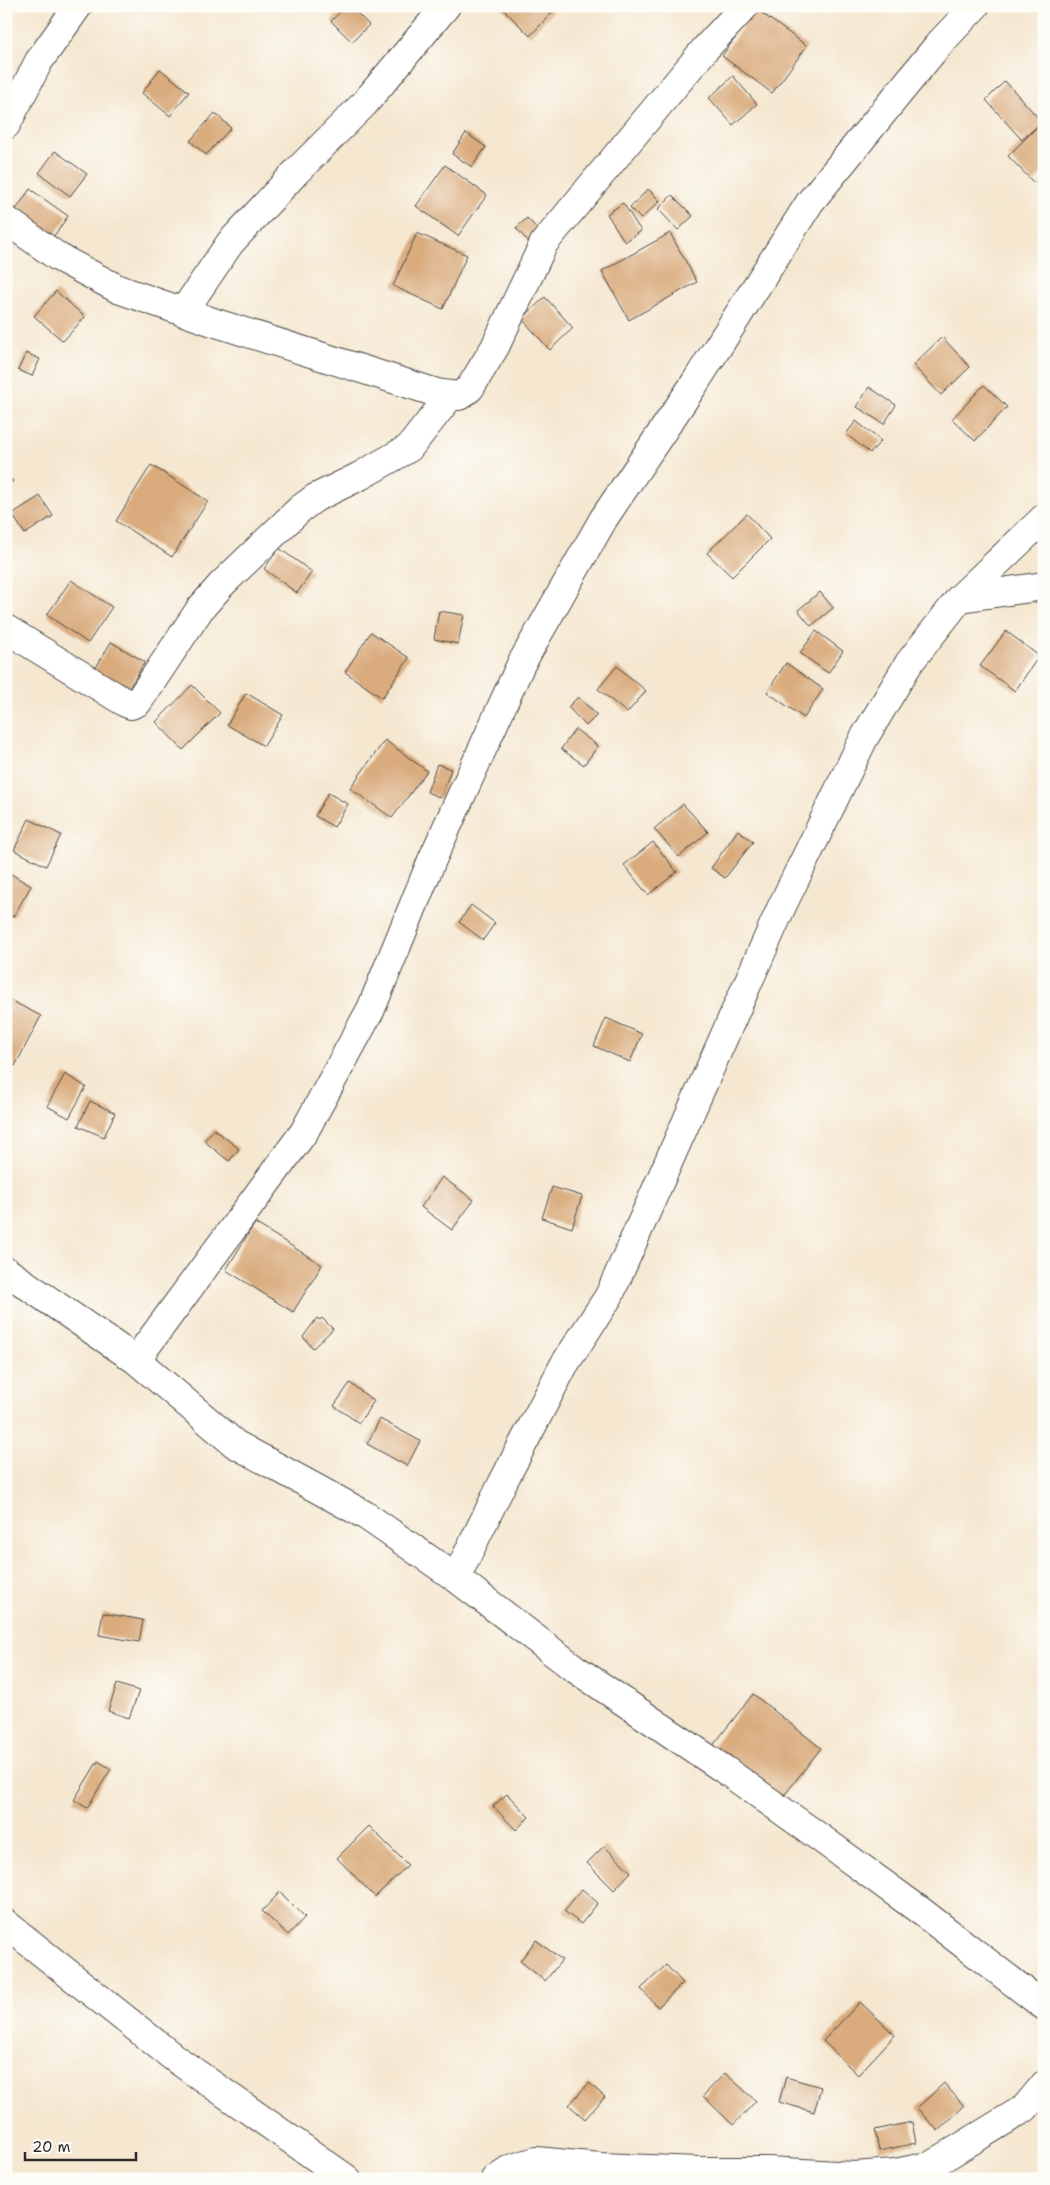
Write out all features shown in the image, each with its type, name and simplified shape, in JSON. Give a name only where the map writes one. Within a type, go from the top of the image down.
[{"type":"street","points":[[6,125],[39,61],[78,6]]},
{"type":"street","points":[[183,312],[230,243],[297,171],[364,104],[446,6]]},
{"type":"street","points":[[6,220],[58,257],[118,289],[183,312],[450,396],[459,396],[470,388],[495,347],[544,243],[706,49],[745,6]]},
{"type":"street","points":[[136,1360],[304,1132],[370,1009],[432,860],[521,664],[604,518],[694,383],[810,202],[939,44],[974,6]]},
{"type":"street","points":[[6,629],[126,703],[131,705],[138,702],[191,622],[222,584],[300,509],[316,498],[409,448],[450,396]]},
{"type":"street","points":[[456,1578],[564,1365],[610,1296],[782,906],[864,738],[909,663],[960,598],[1044,518]]},
{"type":"street","points":[[960,598],[1044,586]]},
{"type":"street","points":[[6,1271],[136,1360],[235,1444],[365,1515],[456,1578],[574,1668],[725,1770],[922,1912],[1044,2006]]},
{"type":"street","points":[[6,1924],[173,2057],[347,2179]]},
{"type":"street","points":[[496,2179],[510,2169],[536,2161],[601,2167],[698,2171],[769,2170],[854,2176],[895,2174],[930,2166],[1025,2108],[1044,2085]]},
{"type":"building","points":[[346,6],[350,6],[369,25],[352,42],[331,21]]},
{"type":"building","points":[[500,6],[558,6],[530,36]]},
{"type":"building","points":[[756,9],[807,46],[772,93],[722,56]]},
{"type":"building","points":[[160,69],[189,92],[170,116],[142,93]]},
{"type":"building","points":[[733,76],[757,104],[733,125],[709,98]]},
{"type":"building","points":[[1005,81],[1042,122],[1044,120],[1044,172],[1034,183],[1008,156],[1041,123],[1022,140],[986,100]]},
{"type":"building","points":[[215,113],[231,128],[206,155],[190,141]]},
{"type":"building","points":[[466,133],[486,147],[472,167],[452,154]]},
{"type":"building","points":[[55,151],[87,174],[70,196],[39,173]]},
{"type":"building","points":[[445,165],[487,195],[458,236],[416,206]]},
{"type":"building","points":[[30,189],[68,216],[49,243],[11,217]]},
{"type":"building","points":[[648,189],[660,201],[641,219],[630,208]]},
{"type":"building","points":[[672,195],[693,216],[678,230],[658,209]]},
{"type":"building","points":[[623,203],[641,231],[625,242],[607,214]]},
{"type":"building","points":[[527,218],[547,239],[536,250],[516,228]]},
{"type":"building","points":[[417,233],[467,255],[443,309],[393,286]]},
{"type":"building","points":[[670,233],[697,282],[629,320],[602,271]]},
{"type":"building","points":[[56,291],[85,317],[63,341],[34,316]]},
{"type":"building","points":[[545,297],[573,328],[550,350],[522,319]]},
{"type":"building","points":[[942,337],[970,367],[941,395],[913,365]]},
{"type":"building","points":[[26,353],[40,359],[32,376],[18,370]]},
{"type":"building","points":[[984,385],[1007,407],[975,441],[952,419]]},
{"type":"building","points":[[869,387],[896,405],[884,424],[857,407]]},
{"type":"building","points":[[856,421],[881,441],[870,453],[846,434]]},
{"type":"building","points":[[151,465],[208,501],[172,557],[116,521]]},
{"type":"building","points":[[6,475],[13,481],[6,488]]},
{"type":"building","points":[[40,496],[53,516],[25,534],[12,514]]},
{"type":"building","points":[[747,514],[770,539],[732,577],[707,553]]},
{"type":"building","points":[[279,548],[312,572],[297,593],[264,569]]},
{"type":"building","points":[[71,580],[112,607],[88,643],[47,615]]},
{"type":"building","points":[[820,592],[833,608],[811,626],[798,610]]},
{"type":"building","points":[[439,611],[464,615],[458,644],[434,639]]},
{"type":"building","points":[[816,631],[843,651],[828,673],[800,653]]},
{"type":"building","points":[[1006,631],[1039,656],[1015,691],[980,666]]},
{"type":"building","points":[[371,632],[409,658],[382,698],[345,672]]},
{"type":"building","points":[[111,642],[145,662],[125,695],[91,676]]},
{"type":"building","points":[[786,663],[823,689],[804,718],[767,692]]},
{"type":"building","points":[[617,666],[646,691],[627,713],[598,689]]},
{"type":"building","points":[[192,685],[220,713],[183,750],[156,722]]},
{"type":"building","points":[[246,693],[283,715],[264,746],[227,725]]},
{"type":"building","points":[[578,697],[597,715],[586,726],[568,707]]},
{"type":"building","points":[[575,729],[598,746],[584,765],[561,749]]},
{"type":"building","points":[[385,740],[427,771],[392,818],[350,788]]},
{"type":"building","points":[[437,764],[451,769],[441,798],[427,792]]},
{"type":"building","points":[[328,793],[348,804],[334,827],[315,816]]},
{"type":"building","points":[[683,804],[708,832],[679,857],[654,829]]},
{"type":"building","points":[[29,819],[61,835],[46,866],[14,850]]},
{"type":"building","points":[[738,830],[753,842],[725,878],[711,868]]},
{"type":"building","points":[[653,842],[677,872],[648,895],[624,865]]},
{"type":"building","points":[[6,871],[31,886],[13,917],[6,913]]},
{"type":"building","points":[[471,905],[495,923],[483,940],[459,922]]},
{"type":"building","points":[[6,998],[41,1016],[15,1066],[6,1062]]},
{"type":"building","points":[[606,1018],[642,1034],[630,1062],[594,1046]]},
{"type":"building","points":[[65,1074],[86,1087],[69,1118],[47,1106]]},
{"type":"building","points":[[90,1101],[115,1113],[104,1137],[78,1126]]},
{"type":"building","points":[[214,1129],[239,1149],[229,1161],[204,1141]]},
{"type":"building","points":[[442,1177],[474,1200],[452,1230],[421,1207]]},
{"type":"building","points":[[552,1187],[582,1196],[572,1228],[542,1218]]},
{"type":"building","points":[[255,1223],[322,1265],[293,1312],[226,1270]]},
{"type":"building","points":[[317,1318],[320,1320],[322,1318],[333,1329],[313,1348],[303,1337]]},
{"type":"building","points":[[350,1383],[374,1401],[359,1423],[334,1406]]},
{"type":"building","points":[[380,1419],[420,1441],[407,1466],[367,1444]]},
{"type":"building","points":[[103,1613],[143,1620],[139,1642],[99,1635]]},
{"type":"building","points":[[117,1684],[139,1691],[129,1718],[108,1711]]},
{"type":"building","points":[[753,1694],[821,1748],[776,1806],[708,1752]]},
{"type":"building","points":[[98,1761],[111,1769],[87,1808],[74,1800]]},
{"type":"building","points":[[507,1794],[529,1817],[516,1830],[493,1806]]},
{"type":"building","points":[[369,1826],[408,1865],[375,1897],[337,1858]]},
{"type":"building","points":[[604,1846],[631,1872],[614,1890],[587,1863]]},
{"type":"building","points":[[582,1889],[598,1903],[581,1924],[564,1911]]},
{"type":"building","points":[[280,1892],[305,1917],[288,1935],[262,1911]]},
{"type":"building","points":[[536,1940],[562,1960],[545,1981],[520,1961]]},
{"type":"building","points":[[666,1965],[683,1983],[658,2007],[641,1989]]},
{"type":"building","points":[[860,2002],[895,2035],[858,2075],[823,2041]]},
{"type":"building","points":[[725,2073],[756,2101],[733,2125],[703,2096]]},
{"type":"building","points":[[786,2077],[821,2087],[814,2112],[779,2102]]},
{"type":"building","points":[[589,2083],[605,2097],[585,2119],[569,2105]]},
{"type":"building","points":[[944,2083],[964,2106],[938,2131],[917,2108]]},
{"type":"building","points":[[912,2122],[916,2143],[879,2151],[875,2130]]}]
